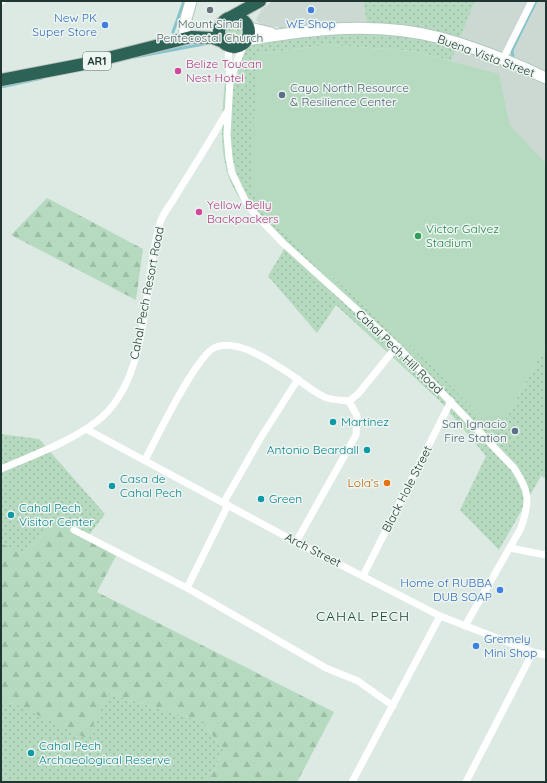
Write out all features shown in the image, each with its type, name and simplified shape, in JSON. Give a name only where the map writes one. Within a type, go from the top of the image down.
[{"type":"highway","name":"AR1","points":[[1,80],[84,64],[188,38],[261,1]]},
{"type":"highway","name":"AR1","points":[[249,27],[253,13],[261,1]]},
{"type":"highway","points":[[228,18],[241,18],[249,27],[245,42],[233,48],[225,44],[219,36],[221,23],[228,18]]},
{"type":"highway","name":"AR1","points":[[188,38],[213,38],[225,44]]},
{"type":"main road","points":[[188,38],[186,19],[191,1]]},
{"type":"main road","name":"Buena Vista Street","points":[[249,27],[282,34]]},
{"type":"main road","name":"Buena Vista Street","points":[[245,42],[282,34],[341,28],[363,28],[410,32],[440,38],[503,59],[546,78]]},
{"type":"street","points":[[503,59],[532,1]]},
{"type":"street","name":"Cahal Pech Hill Road","points":[[230,79],[245,42]]},
{"type":"street","name":"Cahal Pech Hill Road","points":[[225,44],[230,79],[227,112],[227,135],[232,173],[238,188],[251,208],[283,243],[397,346],[514,468],[524,483],[528,498],[527,512],[510,548],[465,626]]},
{"type":"street","name":"Cahal Pech Resort Road","points":[[1,469],[67,440],[86,429],[113,405],[133,370],[160,222],[227,112]]},
{"type":"street","points":[[145,460],[196,368],[215,347],[226,345],[256,352],[327,398],[349,401],[358,394],[397,346]]},
{"type":"street","points":[[187,588],[226,503],[260,439],[298,379]]},
{"type":"street","points":[[296,542],[356,435],[357,416],[349,401]]},
{"type":"street","name":"Black Hole Street","points":[[363,576],[451,401]]},
{"type":"street","name":"Arch Street","points":[[86,429],[296,542],[440,616],[533,652],[546,655]]},
{"type":"street","points":[[74,530],[187,588],[326,668],[358,681],[392,706]]},
{"type":"street","points":[[510,548],[546,555]]},
{"type":"street","points":[[352,782],[440,616]]},
{"type":"street","points":[[466,782],[533,652]]},
{"type":"shaded area","points":[[273,1],[363,1],[367,23],[279,27],[263,26],[256,20],[261,10]]},
{"type":"shaded area","points":[[475,1],[546,1],[546,163],[510,125],[499,75],[451,61]]},
{"type":"green space","points":[[363,1],[475,1],[451,61],[413,51],[328,45],[257,54],[259,203],[306,253],[432,366],[491,428],[501,427],[546,345],[546,479],[541,476],[499,550],[460,510],[486,456],[439,400],[336,305],[317,333],[268,276],[286,246],[258,220],[239,197],[229,177],[225,163],[222,121],[225,80],[237,79],[239,63],[245,49],[261,42],[282,41],[279,27],[367,23]]},
{"type":"green space","points":[[230,24],[236,24],[241,29],[239,38],[236,40],[230,40],[225,35],[225,29]]},
{"type":"green space","name":"Victor Galvez Stadium","points":[[328,45],[413,51],[499,74],[510,125],[546,163],[546,345],[501,427],[491,428],[432,366],[306,253],[259,203],[251,189],[257,54]]},
{"type":"green space","points":[[47,198],[143,249],[136,300],[11,235]]},
{"type":"green space","points":[[1,434],[39,439],[105,514],[86,539],[61,519],[22,554],[1,543]]},
{"type":"green space","points":[[61,519],[86,539],[116,556],[97,592],[334,712],[297,782],[208,782],[224,751],[202,721],[110,694],[86,738],[17,705],[1,701],[1,543],[22,554]]},
{"type":"green space","points":[[110,694],[202,721],[224,751],[208,782],[1,782],[1,701],[17,705]]},
{"type":"waterway","points":[[173,32],[184,1]]},
{"type":"waterway","points":[[513,58],[512,50],[536,1]]},
{"type":"waterway","points":[[135,57],[209,43]]},
{"type":"waterway","points":[[1,87],[42,78]]},
{"type":"place","name":"Mount Sinai Pentecostal Church","points":[[210,10]]},
{"type":"place","name":"WE Shop","points":[[311,10]]},
{"type":"place","name":"New PK Super Store","points":[[105,25]]},
{"type":"place","name":"Belize Toucan Nest Hotel","points":[[178,71]]},
{"type":"place","name":"Cayo North Resource & Resilience Center","points":[[282,95]]},
{"type":"place","name":"Yellow Belly Backpackers","points":[[199,212]]},
{"type":"place","name":"Victor Galvez Stadium","points":[[418,236]]},
{"type":"place","name":"Martinez","points":[[333,422]]},
{"type":"place","name":"San Ignacio Fire Station","points":[[515,431]]},
{"type":"place","name":"Antonio Beardall","points":[[367,450]]},
{"type":"place","name":"Lola’s","points":[[387,483]]},
{"type":"place","name":"Casa de Cahal Pech","points":[[112,486]]},
{"type":"place","name":"Green","points":[[261,499]]},
{"type":"place","name":"Cahal Pech Visitor Center","points":[[11,515]]},
{"type":"place","name":"Home of RUBBA DUB SOAP","points":[[500,590]]},
{"type":"place","name":"Gremely Mini Shop","points":[[476,646]]},
{"type":"place","name":"Cahal Pech Archaeological Reserve","points":[[31,753]]},
{"type":"district","name":"CAHAL PECH","points":[[363,616]]}]
